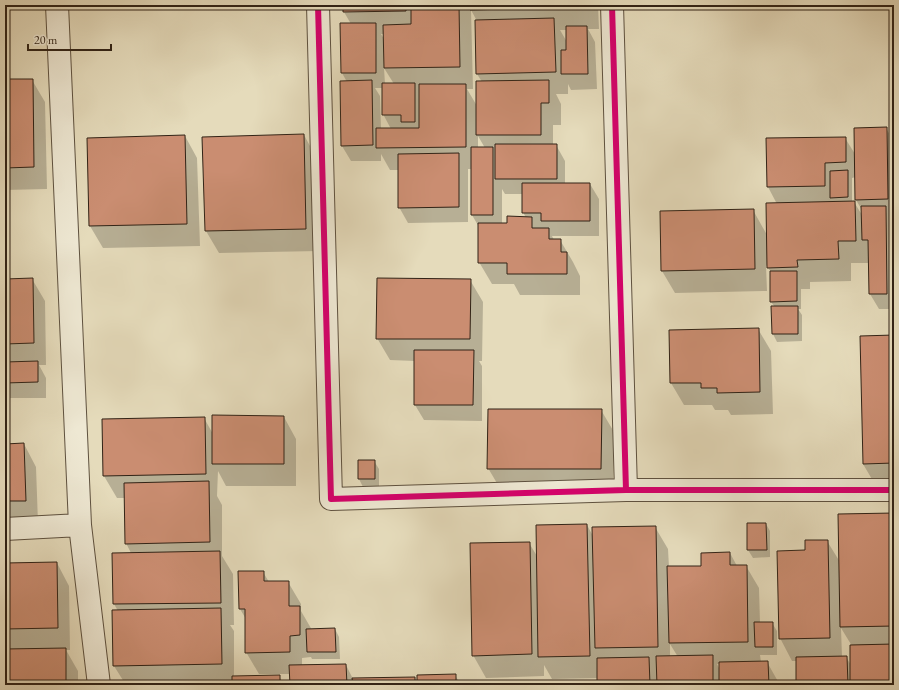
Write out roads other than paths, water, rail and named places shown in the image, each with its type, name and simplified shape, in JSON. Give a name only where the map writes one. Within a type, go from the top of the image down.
[{"type":"street","points":[[57,5],[80,525],[99,685]]},
{"type":"street","points":[[318,5],[330,499],[626,490],[894,490]]},
{"type":"street","points":[[612,5],[626,490]]},
{"type":"street","points":[[5,529],[80,525]]}]
